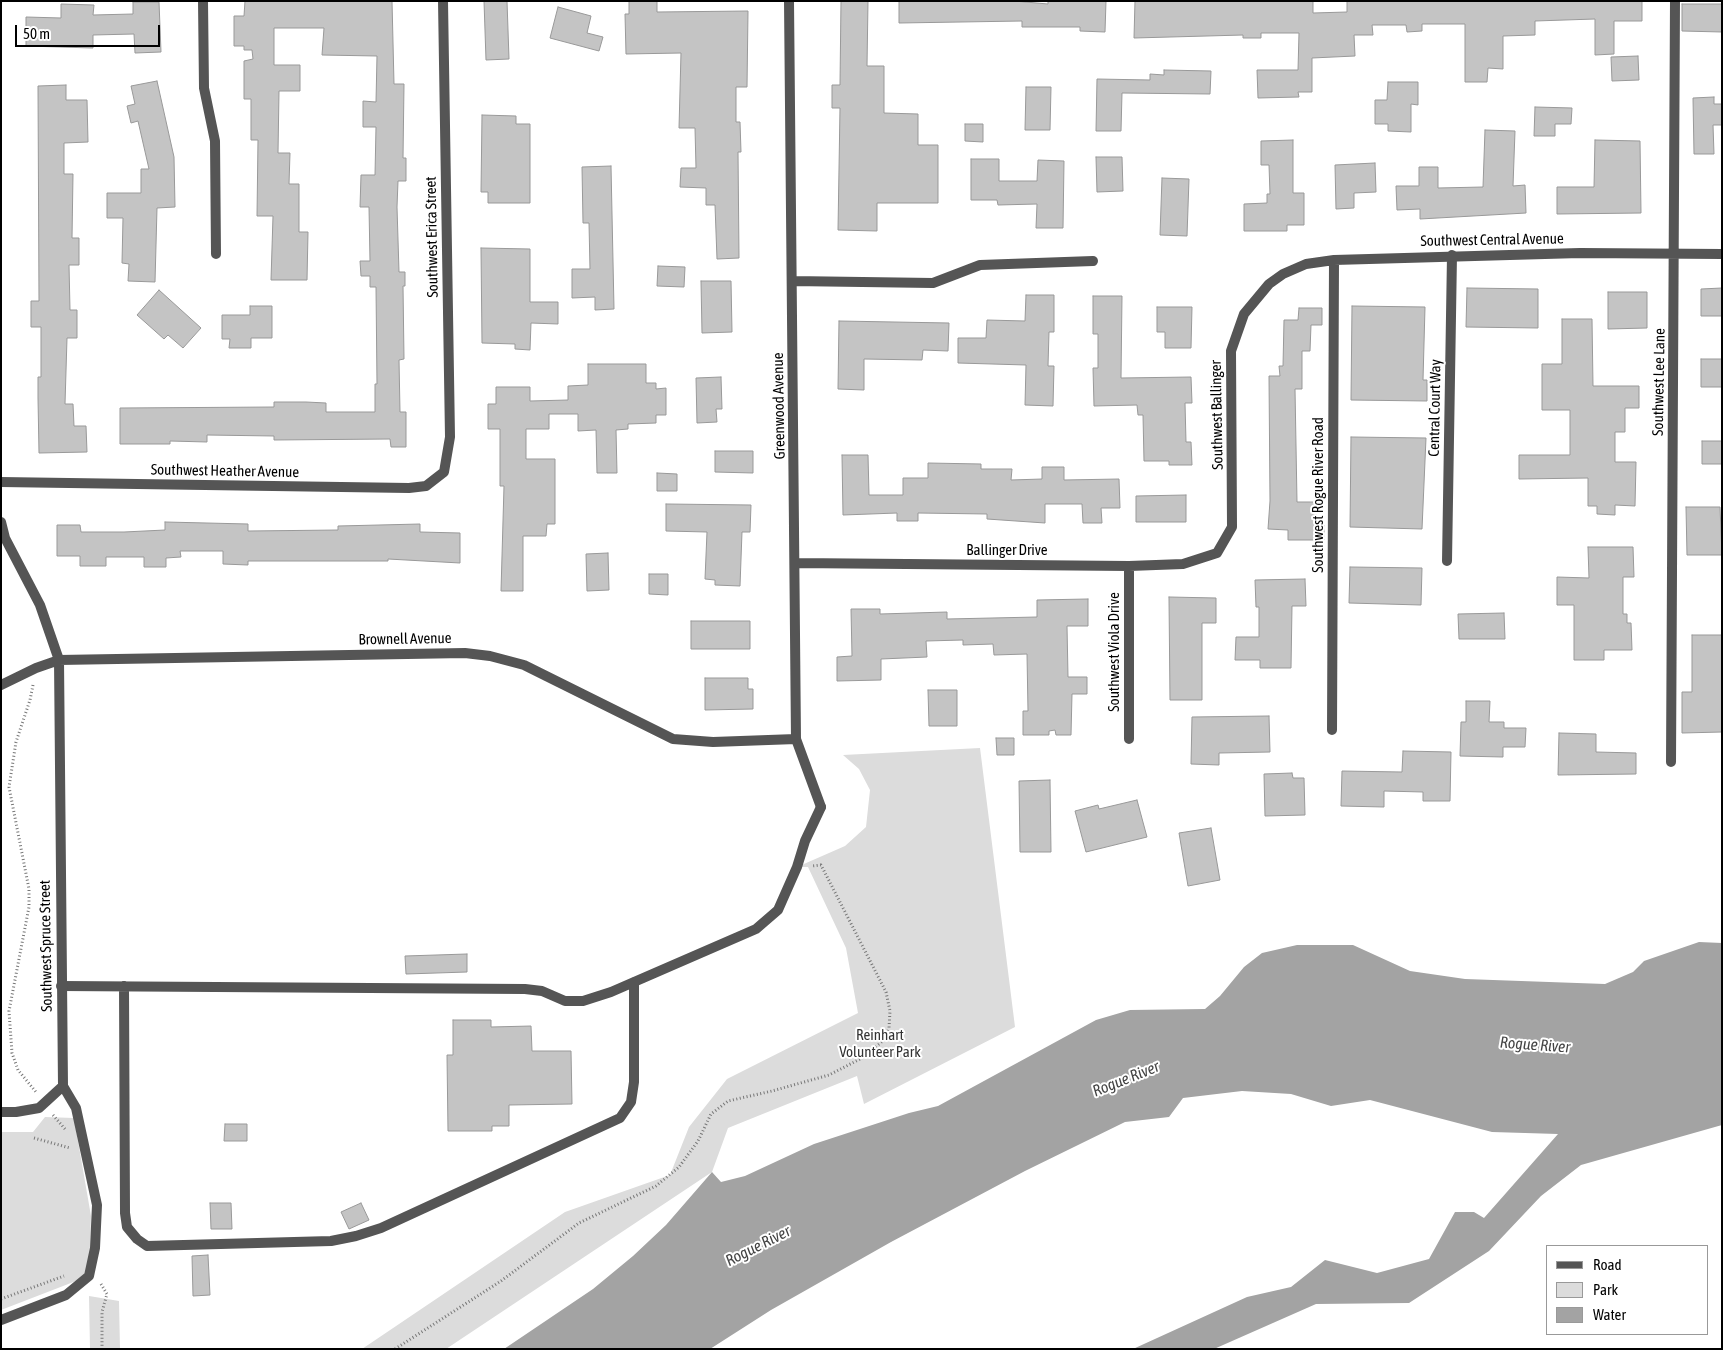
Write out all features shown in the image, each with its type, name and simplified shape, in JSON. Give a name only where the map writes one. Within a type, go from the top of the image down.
[{"type":"street","points":[[202,1],[203,80],[215,141],[216,254]]},
{"type":"street","name":"Southwest Erica Street","points":[[443,1],[450,437],[444,472]]},
{"type":"street","name":"Greenwood Avenue","points":[[789,1],[796,739],[820,807],[805,842],[798,868]]},
{"type":"street","name":"Southwest Lee Lane","points":[[1671,762],[1676,254],[1676,1]]},
{"type":"street","name":"Southwest Central Avenue","points":[[1269,284],[1293,269],[1334,260],[1452,256],[1722,254]]},
{"type":"street","name":"Central Court Way","points":[[1448,561],[1452,256]]},
{"type":"street","name":"Southwest Rogue River Road","points":[[1332,730],[1334,260]]},
{"type":"street","points":[[792,282],[934,283],[980,265],[1093,261]]},
{"type":"street","name":"Southwest Ballinger","points":[[1217,553],[1232,527],[1231,351],[1244,314],[1269,284]]},
{"type":"street","name":"Southwest Heather Avenue","points":[[1,482],[408,488],[426,486],[444,472]]},
{"type":"street","name":"Southwest Spruce Street","points":[[1,522],[5,538],[40,605],[59,660],[63,1086],[76,1108],[97,1205],[95,1248],[90,1276]]},
{"type":"street","name":"Ballinger Drive","points":[[795,563],[1129,566],[1183,564],[1217,553]]},
{"type":"street","name":"Southwest Viola Drive","points":[[1129,566],[1129,739]]},
{"type":"street","name":"Brownell Avenue","points":[[1,684],[59,660],[465,653],[490,656],[524,665],[673,739],[713,742],[796,739]]},
{"type":"street","points":[[61,986],[524,989],[542,991],[565,1001],[583,1001],[634,982],[756,929],[778,910],[798,868]]},
{"type":"street","points":[[124,986],[125,1213],[127,1227],[137,1239],[148,1246],[332,1241],[356,1236],[381,1228],[620,1118],[631,1102],[634,1082],[634,982]]},
{"type":"street","points":[[1,1112],[16,1112],[39,1108],[63,1086]]},
{"type":"street","points":[[1,1320],[66,1295],[90,1276]]},
{"type":"path","points":[[34,1138],[71,1149],[66,1130],[18,1070],[9,1034],[9,1011],[29,907],[29,889],[9,787],[16,742],[30,700],[36,668]]},
{"type":"path","points":[[395,1349],[500,1281],[579,1223],[656,1186],[679,1167],[698,1141],[711,1114],[728,1101],[772,1092],[829,1075],[864,1057],[885,1039],[890,1028],[890,1011],[886,992],[822,865],[798,868]]},
{"type":"path","points":[[1,1299],[76,1272],[90,1276],[100,1282],[107,1294],[102,1312],[102,1349]]},
{"type":"green space","name":"Reinhart Volunteer Park","points":[[980,748],[1015,1027],[864,1104],[857,1076],[728,1128],[712,1172],[446,1349],[362,1349],[565,1212],[670,1175],[689,1127],[727,1079],[858,1013],[846,948],[808,867],[797,867],[845,846],[866,827],[870,790],[859,769],[843,755]]},
{"type":"green space","points":[[45,1117],[74,1118],[91,1216],[89,1276],[1,1310],[1,1132],[33,1132]]},
{"type":"green space","points":[[89,1296],[119,1301],[120,1349],[90,1349]]},
{"type":"water","name":"Rogue River","points":[[1699,942],[1722,943],[1722,1125],[1581,1165],[1541,1196],[1489,1251],[1409,1303],[1316,1304],[1214,1349],[1133,1349],[1247,1297],[1291,1287],[1325,1260],[1377,1273],[1429,1259],[1455,1212],[1474,1212],[1484,1218],[1558,1134],[1492,1132],[1370,1100],[1331,1106],[1291,1094],[1242,1091],[1183,1098],[1169,1117],[1125,1122],[1025,1171],[891,1242],[771,1310],[710,1349],[504,1349],[593,1289],[633,1256],[666,1225],[712,1172],[721,1182],[745,1176],[814,1144],[909,1113],[938,1106],[1096,1020],[1130,1010],[1205,1009],[1220,996],[1244,967],[1262,953],[1297,945],[1353,945],[1410,971],[1465,979],[1605,984],[1633,972],[1644,961]]},
{"type":"building","points":[[245,1],[392,1],[394,84],[404,84],[403,158],[406,158],[406,181],[398,181],[397,207],[399,272],[405,272],[405,286],[403,286],[404,359],[399,360],[400,412],[406,412],[406,447],[391,447],[390,439],[274,440],[274,436],[207,435],[207,442],[170,441],[170,444],[120,444],[120,408],[274,407],[274,402],[306,402],[326,403],[326,412],[375,412],[375,384],[377,384],[376,287],[370,287],[370,276],[361,276],[360,261],[370,261],[369,207],[360,207],[361,175],[375,175],[376,127],[363,127],[363,101],[376,102],[377,56],[322,55],[324,28],[274,28],[274,65],[300,65],[300,91],[279,91],[278,153],[290,153],[289,184],[299,184],[299,232],[308,232],[307,280],[271,280],[273,216],[257,216],[258,140],[251,140],[251,99],[244,99],[244,61],[253,59],[252,50],[244,50],[244,46],[234,46],[234,16],[244,16]]},
{"type":"building","points":[[484,1],[507,1],[509,59],[486,60]]},
{"type":"building","points":[[629,1],[657,1],[657,12],[748,11],[747,87],[736,87],[736,122],[740,122],[741,152],[738,152],[739,258],[717,259],[715,205],[706,205],[706,188],[680,187],[681,168],[696,168],[695,128],[679,128],[681,53],[626,54],[625,14],[629,14]]},
{"type":"building","points":[[841,1],[868,1],[867,66],[884,66],[884,113],[918,114],[918,145],[938,145],[938,203],[877,203],[877,231],[838,230],[840,108],[832,108],[832,85],[840,85]]},
{"type":"building","points":[[899,1],[1014,1],[1048,4],[1048,1],[1106,1],[1105,32],[1080,31],[1080,27],[1022,27],[1022,21],[899,23]]},
{"type":"building","points":[[1135,1],[1313,1],[1313,13],[1347,12],[1347,1],[1642,1],[1642,21],[1614,21],[1614,54],[1595,55],[1595,19],[1535,21],[1535,35],[1503,36],[1503,69],[1488,68],[1487,82],[1465,82],[1465,24],[1422,24],[1422,31],[1407,32],[1406,25],[1372,25],[1373,35],[1354,35],[1355,56],[1312,58],[1312,92],[1298,92],[1299,97],[1258,98],[1257,70],[1298,70],[1299,33],[1261,33],[1261,38],[1243,38],[1243,35],[1134,38]]},
{"type":"building","points":[[133,2],[159,2],[161,52],[135,53],[134,34],[93,35],[93,48],[26,46],[26,17],[61,18],[61,4],[94,5],[93,15],[133,14]]},
{"type":"building","points":[[1682,4],[1722,4],[1722,32],[1682,31]]},
{"type":"building","points":[[558,7],[591,16],[587,33],[603,37],[599,51],[550,38]]},
{"type":"building","points":[[1638,56],[1639,80],[1612,81],[1611,57]]},
{"type":"building","points":[[1164,70],[1211,71],[1210,94],[1122,93],[1121,131],[1096,131],[1097,79],[1150,80],[1150,74],[1164,75]]},
{"type":"building","points":[[157,81],[174,157],[175,207],[157,208],[155,282],[128,281],[129,264],[122,263],[123,218],[107,218],[107,193],[141,193],[141,169],[149,169],[138,121],[131,123],[127,106],[135,104],[131,86]]},
{"type":"building","points":[[1388,82],[1418,82],[1418,105],[1411,104],[1411,132],[1388,131],[1388,124],[1375,124],[1375,100],[1387,100]]},
{"type":"building","points":[[66,85],[66,100],[87,100],[88,142],[64,143],[64,174],[73,174],[72,238],[79,238],[79,265],[69,265],[70,310],[77,310],[77,338],[67,338],[65,404],[73,404],[74,426],[86,426],[87,452],[39,453],[38,377],[41,377],[41,327],[31,327],[31,301],[39,301],[38,86]]},
{"type":"building","points":[[1026,87],[1051,87],[1050,130],[1025,130]]},
{"type":"building","points":[[1714,97],[1714,104],[1722,104],[1722,125],[1713,125],[1714,154],[1694,154],[1693,98]]},
{"type":"building","points":[[1535,107],[1572,108],[1571,124],[1555,124],[1555,136],[1534,136]]},
{"type":"building","points":[[482,115],[516,116],[516,124],[530,124],[530,203],[488,203],[488,192],[481,192]]},
{"type":"building","points":[[965,124],[983,124],[983,142],[965,141]]},
{"type":"building","points":[[1485,130],[1515,131],[1513,186],[1525,185],[1526,213],[1420,219],[1420,209],[1397,210],[1396,186],[1419,186],[1419,167],[1438,167],[1438,188],[1483,187]]},
{"type":"building","points":[[1293,140],[1293,193],[1304,193],[1304,225],[1287,225],[1287,231],[1244,231],[1244,204],[1267,203],[1267,194],[1270,194],[1269,165],[1261,165],[1261,141]]},
{"type":"building","points":[[1595,140],[1640,141],[1641,213],[1557,214],[1557,187],[1594,187]]},
{"type":"building","points":[[1096,157],[1122,157],[1123,191],[1097,192]]},
{"type":"building","points":[[971,159],[999,159],[999,181],[1037,181],[1038,160],[1064,161],[1063,228],[1036,228],[1037,204],[998,205],[997,200],[971,200]]},
{"type":"building","points":[[1375,163],[1376,192],[1354,193],[1354,208],[1336,209],[1335,165]]},
{"type":"building","points":[[611,166],[614,309],[595,310],[595,297],[572,298],[572,269],[590,269],[589,223],[583,223],[582,167]]},
{"type":"building","points":[[1162,178],[1189,179],[1187,236],[1160,235]]},
{"type":"building","points":[[481,248],[530,249],[530,302],[558,302],[558,324],[531,323],[530,350],[515,349],[515,344],[482,343]]},
{"type":"building","points":[[658,266],[685,267],[684,287],[657,286]]},
{"type":"building","points":[[701,281],[731,281],[732,332],[702,333]]},
{"type":"building","points":[[1467,288],[1538,289],[1538,328],[1466,327]]},
{"type":"building","points":[[1722,288],[1722,316],[1701,316],[1701,289]]},
{"type":"building","points":[[159,290],[201,328],[183,348],[168,335],[164,339],[137,315]]},
{"type":"building","points":[[1608,292],[1647,292],[1647,328],[1608,329]]},
{"type":"building","points":[[1026,295],[1054,295],[1054,332],[1049,332],[1048,366],[1054,366],[1053,406],[1025,405],[1026,365],[958,363],[958,338],[986,338],[987,320],[1025,321]]},
{"type":"building","points":[[1093,296],[1122,296],[1121,378],[1191,377],[1192,403],[1185,403],[1186,442],[1191,442],[1192,465],[1169,465],[1169,461],[1144,461],[1143,415],[1138,415],[1137,405],[1094,406],[1093,368],[1098,368],[1098,334],[1093,334]]},
{"type":"building","points":[[250,306],[272,306],[272,338],[251,338],[251,348],[229,348],[230,339],[222,339],[222,315],[250,315]]},
{"type":"building","points":[[1352,306],[1425,307],[1423,380],[1427,380],[1427,401],[1351,400]]},
{"type":"building","points":[[1157,307],[1192,307],[1191,348],[1165,348],[1165,332],[1157,332]]},
{"type":"building","points":[[1299,308],[1322,308],[1322,325],[1311,325],[1310,351],[1302,351],[1302,389],[1295,389],[1297,502],[1316,502],[1316,525],[1324,525],[1324,540],[1288,540],[1288,530],[1268,529],[1270,501],[1269,376],[1280,376],[1279,366],[1283,366],[1284,320],[1298,320]]},
{"type":"building","points":[[1562,319],[1592,319],[1593,386],[1639,386],[1639,408],[1625,408],[1625,432],[1615,432],[1615,462],[1636,462],[1635,506],[1615,505],[1615,515],[1597,514],[1597,506],[1588,506],[1588,478],[1519,479],[1519,455],[1570,455],[1570,410],[1542,410],[1542,364],[1562,364]]},
{"type":"building","points":[[839,321],[949,323],[948,351],[923,350],[922,360],[864,359],[864,390],[838,389]]},
{"type":"building","points":[[1701,359],[1722,359],[1722,387],[1701,387]]},
{"type":"building","points":[[588,364],[646,364],[646,383],[656,383],[656,389],[666,388],[666,415],[656,415],[656,423],[628,424],[628,429],[616,430],[617,473],[597,473],[596,430],[578,431],[578,414],[549,414],[549,429],[526,429],[526,459],[555,459],[555,524],[547,524],[546,536],[523,536],[523,591],[501,591],[504,486],[500,486],[500,429],[488,429],[488,404],[496,404],[496,387],[530,387],[530,401],[568,400],[568,386],[588,385]]},
{"type":"building","points":[[721,377],[722,409],[716,409],[717,422],[697,423],[696,378]]},
{"type":"building","points":[[1351,437],[1426,438],[1422,529],[1350,527]]},
{"type":"building","points":[[1702,441],[1722,441],[1722,464],[1702,464]]},
{"type":"building","points":[[715,451],[753,451],[753,473],[715,472]]},
{"type":"building","points":[[842,455],[868,455],[869,495],[903,495],[903,478],[928,478],[928,463],[981,464],[981,469],[1012,469],[1011,480],[1042,479],[1042,467],[1064,467],[1064,480],[1119,479],[1120,508],[1101,508],[1102,523],[1083,523],[1082,504],[1045,504],[1045,523],[987,519],[987,514],[918,513],[918,521],[897,521],[897,513],[843,515]]},
{"type":"building","points":[[657,473],[677,474],[677,491],[657,491]]},
{"type":"building","points":[[1186,495],[1186,522],[1136,522],[1136,496]]},
{"type":"building","points":[[666,504],[751,505],[750,532],[742,532],[740,586],[715,585],[715,580],[705,579],[707,532],[666,531]]},
{"type":"building","points":[[1686,507],[1720,507],[1722,555],[1687,555]]},
{"type":"building","points":[[165,522],[248,524],[248,531],[338,530],[338,526],[420,524],[420,532],[460,533],[460,563],[388,559],[388,561],[248,561],[248,565],[223,564],[223,551],[180,551],[181,557],[166,558],[166,567],[144,567],[144,557],[106,557],[106,566],[80,566],[80,556],[57,556],[57,525],[80,525],[81,532],[124,532],[165,530]]},
{"type":"building","points":[[1588,547],[1633,547],[1634,577],[1623,577],[1623,614],[1627,614],[1627,623],[1631,623],[1632,650],[1604,650],[1604,660],[1574,660],[1574,605],[1557,605],[1557,577],[1589,578]]},
{"type":"building","points":[[608,553],[609,590],[587,591],[586,554]]},
{"type":"building","points":[[1350,567],[1422,568],[1421,605],[1349,603]]},
{"type":"building","points":[[649,574],[668,574],[668,595],[649,594]]},
{"type":"building","points":[[1305,579],[1306,606],[1292,606],[1291,668],[1260,668],[1260,660],[1235,660],[1236,637],[1259,637],[1259,607],[1256,607],[1255,580]]},
{"type":"building","points":[[1169,597],[1216,598],[1216,623],[1202,623],[1202,700],[1170,700]]},
{"type":"building","points":[[1088,599],[1088,626],[1067,626],[1068,677],[1087,677],[1087,694],[1072,694],[1071,735],[1056,735],[1055,730],[1049,731],[1049,735],[1023,735],[1023,711],[1028,711],[1027,654],[994,655],[993,644],[963,645],[963,640],[926,641],[927,657],[881,659],[881,680],[837,681],[837,657],[852,656],[851,609],[880,609],[880,614],[947,612],[947,619],[1037,617],[1037,600]]},
{"type":"building","points":[[1504,613],[1505,639],[1459,639],[1458,614]]},
{"type":"building","points":[[691,621],[750,621],[750,649],[691,649]]},
{"type":"building","points":[[1692,635],[1722,635],[1722,732],[1682,733],[1682,692],[1692,692]]},
{"type":"building","points":[[705,678],[748,678],[748,689],[753,689],[753,709],[705,710]]},
{"type":"building","points":[[928,690],[957,690],[957,726],[929,726]]},
{"type":"building","points":[[1466,701],[1490,701],[1489,722],[1504,722],[1504,728],[1526,728],[1525,747],[1503,747],[1503,757],[1460,756],[1461,722],[1466,722]]},
{"type":"building","points":[[1269,716],[1270,752],[1219,753],[1219,765],[1191,764],[1192,717]]},
{"type":"building","points":[[1559,733],[1596,734],[1596,752],[1636,753],[1636,774],[1558,775]]},
{"type":"building","points":[[996,738],[1014,738],[1014,755],[997,755]]},
{"type":"building","points":[[1403,751],[1451,752],[1450,801],[1423,801],[1423,792],[1384,791],[1384,807],[1341,806],[1342,771],[1402,772]]},
{"type":"building","points":[[1292,773],[1293,778],[1304,778],[1305,815],[1265,816],[1264,774]]},
{"type":"building","points":[[1050,780],[1051,852],[1020,852],[1019,781]]},
{"type":"building","points":[[1137,800],[1147,837],[1086,852],[1075,811],[1098,805],[1099,809]]},
{"type":"building","points":[[1211,828],[1220,880],[1188,886],[1179,833]]},
{"type":"building","points":[[467,954],[467,972],[406,974],[405,956]]},
{"type":"building","points":[[453,1020],[491,1020],[491,1027],[531,1026],[532,1051],[571,1051],[572,1104],[509,1105],[509,1126],[492,1126],[492,1131],[448,1131],[447,1055],[453,1055]]},
{"type":"building","points":[[225,1124],[247,1124],[247,1141],[224,1141]]},
{"type":"building","points":[[210,1203],[231,1203],[232,1229],[211,1229]]},
{"type":"building","points":[[361,1203],[369,1220],[349,1229],[341,1212]]},
{"type":"building","points":[[208,1255],[210,1295],[193,1296],[192,1256]]}]
